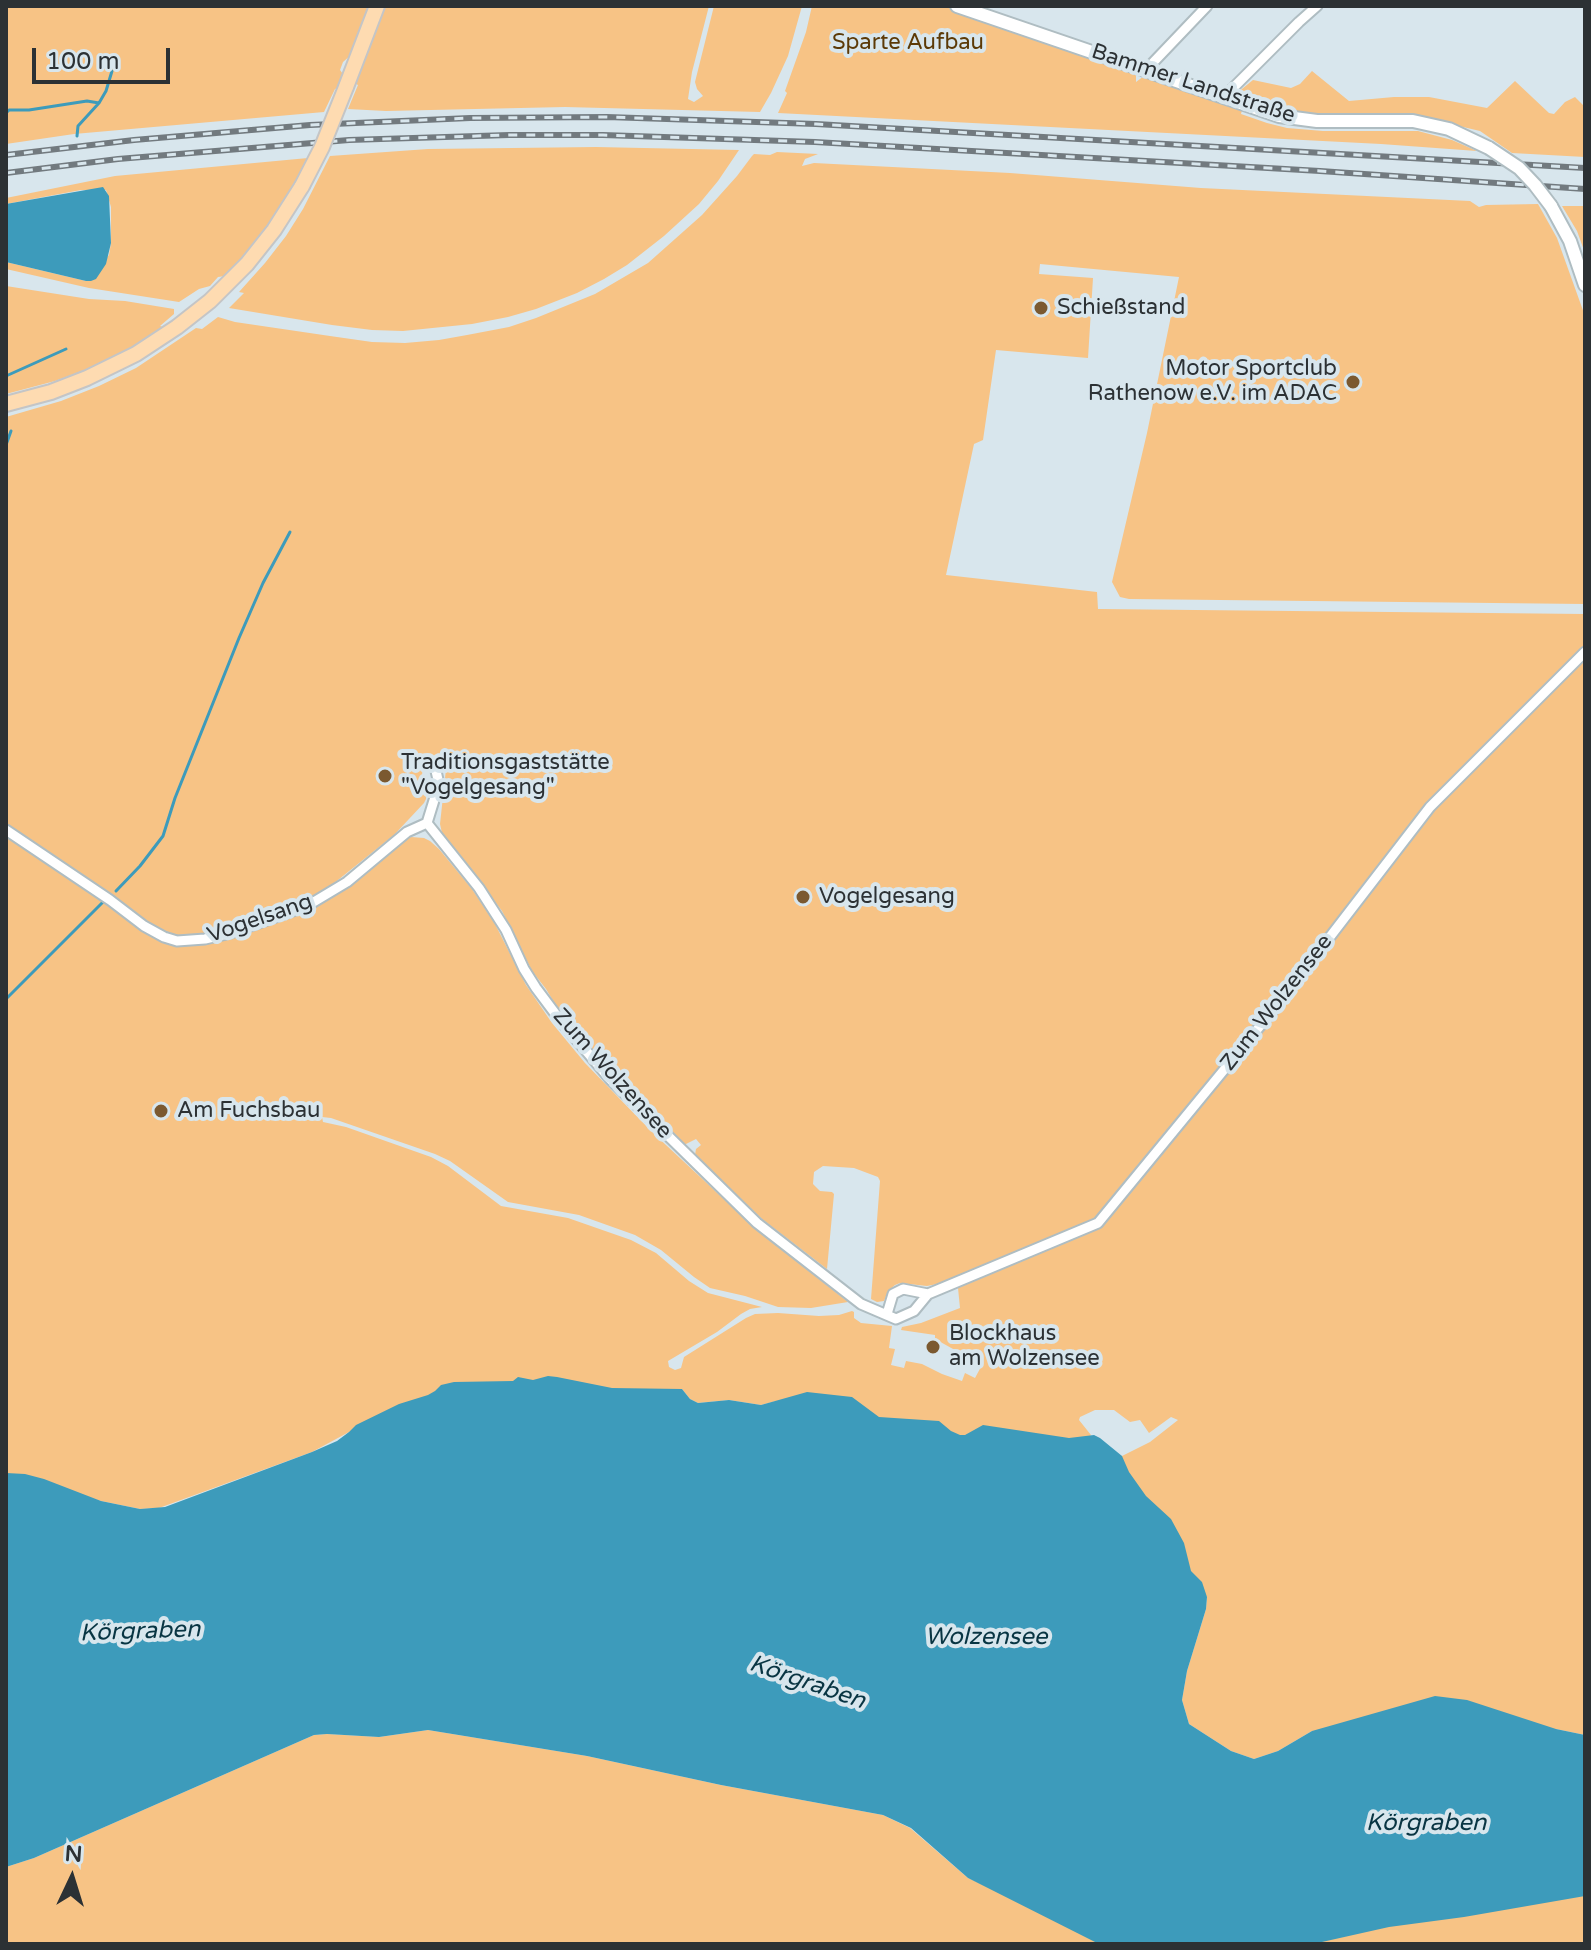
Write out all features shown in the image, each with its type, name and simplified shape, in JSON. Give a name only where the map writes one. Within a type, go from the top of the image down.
[{"type":"main road","points":[[6,404],[51,392],[136,354],[177,327],[220,292],[261,247],[302,186],[322,147],[377,6]]},
{"type":"main road","name":"Bammer Landstraße","points":[[957,6],[1279,116],[1300,120],[1413,121],[1449,129],[1489,148],[1519,168],[1535,185],[1551,206],[1570,241],[1585,285]]},
{"type":"street","points":[[1145,71],[1207,6]]},
{"type":"street","points":[[1223,98],[1317,6]]},
{"type":"street","name":"Zum Wolzensee","points":[[427,823],[479,888],[506,930],[536,988],[610,1079],[757,1223],[861,1304],[896,1319],[914,1311],[928,1294],[1098,1223],[1279,1003],[1430,807],[1585,652]]},
{"type":"street","points":[[427,823],[439,784],[436,771]]},
{"type":"street","name":"Vogelsang","points":[[6,830],[144,926],[177,941],[231,933],[307,906],[347,882],[407,832],[427,823]]},
{"type":"street","name":"Zum Wolzensee","points":[[887,1314],[893,1294],[903,1289],[928,1294]]},
{"type":"green space","points":[[6,6],[369,6],[351,55],[343,62],[338,88],[324,112],[74,134],[6,144]]},
{"type":"green space","points":[[383,6],[709,6],[692,72],[688,99],[694,102],[703,96],[695,82],[714,6],[802,6],[788,56],[760,112],[565,107],[348,109],[358,85],[354,83]]},
{"type":"green space","name":"Sparte Aufbau","points":[[812,6],[943,6],[1136,73],[1136,82],[1144,76],[1242,110],[1241,114],[1267,123],[1323,131],[1418,131],[1477,151],[778,113],[787,93],[785,91]]},
{"type":"green space","points":[[1312,71],[1349,101],[1429,97],[1487,108],[1515,81],[1549,113],[1554,114],[1565,102],[1575,97],[1585,107],[1585,157],[1512,153],[1480,131],[1421,117],[1303,115],[1251,103],[1237,95],[1253,80],[1291,88],[1300,84]]},
{"type":"green space","points":[[596,147],[739,150],[699,204],[627,265],[577,293],[536,309],[472,324],[403,331],[332,325],[229,308],[244,293],[239,292],[286,236],[330,156],[428,149]]},
{"type":"green space","points":[[754,154],[818,154],[805,159],[802,166],[814,163],[1010,173],[1201,188],[1470,201],[1479,207],[1538,204],[1557,238],[1585,316],[1585,604],[1129,599],[1120,597],[1112,582],[1179,277],[1040,264],[1039,274],[1093,278],[1088,358],[996,350],[983,440],[974,444],[946,575],[1097,592],[1098,609],[1585,614],[1585,645],[1426,808],[1273,1006],[1097,1219],[937,1284],[900,1283],[888,1291],[884,1301],[877,1302],[871,1299],[878,1177],[854,1168],[823,1166],[814,1172],[813,1184],[820,1191],[834,1194],[827,1269],[762,1219],[695,1155],[701,1145],[696,1139],[684,1145],[676,1138],[612,1076],[564,1019],[532,971],[502,911],[442,833],[440,824],[447,760],[429,757],[423,762],[422,776],[427,785],[424,803],[394,835],[333,884],[306,900],[251,922],[204,936],[178,938],[165,934],[6,825],[6,417],[99,386],[136,368],[218,317],[372,342],[405,343],[509,327],[536,318],[595,294],[648,263],[702,215]]},
{"type":"green space","points":[[308,158],[288,197],[250,249],[225,276],[218,277],[210,286],[179,302],[89,288],[6,269],[6,262],[86,281],[109,255],[111,207],[106,190],[81,190],[6,204],[6,198],[115,176]]},
{"type":"green space","points":[[1562,206],[1585,206],[1585,253],[1577,231]]},
{"type":"green space","points":[[6,286],[174,309],[174,314],[160,326],[163,327],[93,367],[6,394]]},
{"type":"green space","points":[[1585,657],[1585,1735],[1556,1729],[1312,1731],[1278,1751],[1254,1759],[1231,1751],[1189,1724],[1182,1700],[1207,1597],[1164,1539],[1117,1454],[1122,1456],[1150,1442],[1178,1420],[1171,1417],[1149,1433],[1140,1420],[1130,1422],[1114,1410],[1095,1410],[1080,1417],[1079,1420],[1091,1435],[1080,1446],[1002,1443],[776,1401],[761,1405],[729,1400],[698,1403],[682,1389],[669,1389],[655,1405],[349,1432],[312,1452],[159,1508],[140,1509],[101,1501],[6,1476],[6,835],[162,941],[179,946],[228,939],[311,910],[351,886],[402,841],[411,837],[430,841],[472,889],[494,922],[526,985],[585,1063],[651,1131],[757,1230],[848,1302],[811,1308],[778,1307],[710,1288],[661,1250],[635,1235],[579,1215],[508,1202],[435,1154],[331,1118],[322,1117],[323,1122],[431,1157],[501,1206],[568,1218],[631,1240],[656,1253],[708,1293],[762,1307],[741,1314],[668,1361],[669,1367],[675,1370],[681,1368],[684,1357],[755,1314],[819,1316],[852,1311],[854,1318],[861,1323],[892,1326],[889,1348],[895,1349],[891,1365],[904,1368],[906,1361],[922,1364],[962,1381],[965,1373],[975,1378],[982,1365],[935,1339],[935,1335],[901,1330],[902,1327],[960,1308],[958,1288],[961,1283],[1101,1224],[1431,810]]},
{"type":"green space","points":[[428,1730],[587,1756],[883,1815],[910,1828],[968,1878],[1119,1944],[6,1944],[6,1867],[34,1858],[314,1735],[379,1737]]},
{"type":"green space","points":[[1585,1895],[1585,1944],[1233,1944]]},
{"type":"water","points":[[103,187],[109,196],[111,243],[106,264],[96,279],[86,281],[6,262],[6,204]]},
{"type":"water","name":"Wolzensee","points":[[548,1376],[612,1388],[682,1389],[698,1403],[729,1400],[761,1405],[807,1392],[852,1397],[879,1417],[939,1421],[960,1435],[983,1425],[1069,1438],[1094,1435],[1100,1438],[1122,1456],[1146,1496],[1171,1519],[1184,1543],[1191,1571],[1202,1582],[1207,1597],[1182,1700],[1189,1724],[1231,1751],[1254,1759],[1278,1751],[1312,1731],[1435,1696],[1467,1700],[1556,1729],[1585,1735],[1585,1896],[1389,1927],[1313,1944],[1099,1944],[968,1878],[911,1828],[883,1815],[587,1756],[428,1730],[379,1737],[314,1735],[34,1858],[6,1867],[6,1473],[44,1479],[101,1501],[140,1509],[165,1507],[337,1441],[356,1425],[399,1404],[428,1395],[441,1385],[513,1381],[518,1377],[533,1380]]},
{"type":"waterway","points":[[77,136],[78,126],[106,91],[112,71]]},
{"type":"waterway","points":[[6,113],[9,110],[87,101],[99,103]]},
{"type":"waterway","points":[[6,376],[66,349]]},
{"type":"waterway","points":[[6,445],[11,431]]},
{"type":"waterway","points":[[116,891],[163,836],[175,798],[239,638],[290,532]]},
{"type":"waterway","points":[[6,999],[103,902]]},
{"type":"railway","points":[[6,155],[310,125],[470,118],[607,117],[816,124],[1585,168]]},
{"type":"railway","points":[[6,173],[118,159],[349,140],[603,135],[815,142],[1585,189]]},
{"type":"place","name":"Schießstand","points":[[1041,308]]},
{"type":"place","name":"Motor Sportclub Rathenow e.V. im ADAC","points":[[1353,382]]},
{"type":"place","name":"Traditionsgaststätte \"Vogelgesang\"","points":[[385,776]]},
{"type":"place","name":"Vogelgesang","points":[[803,897]]},
{"type":"place","name":"Am Fuchsbau","points":[[161,1111]]},
{"type":"place","name":"Blockhaus am Wolzensee","points":[[933,1347]]},
{"type":"water label","name":"Körgraben","points":[[140,1632]]},
{"type":"water label","name":"Körgraben","points":[[807,1683]]},
{"type":"water label","name":"Körgraben","points":[[1426,1824]]}]
